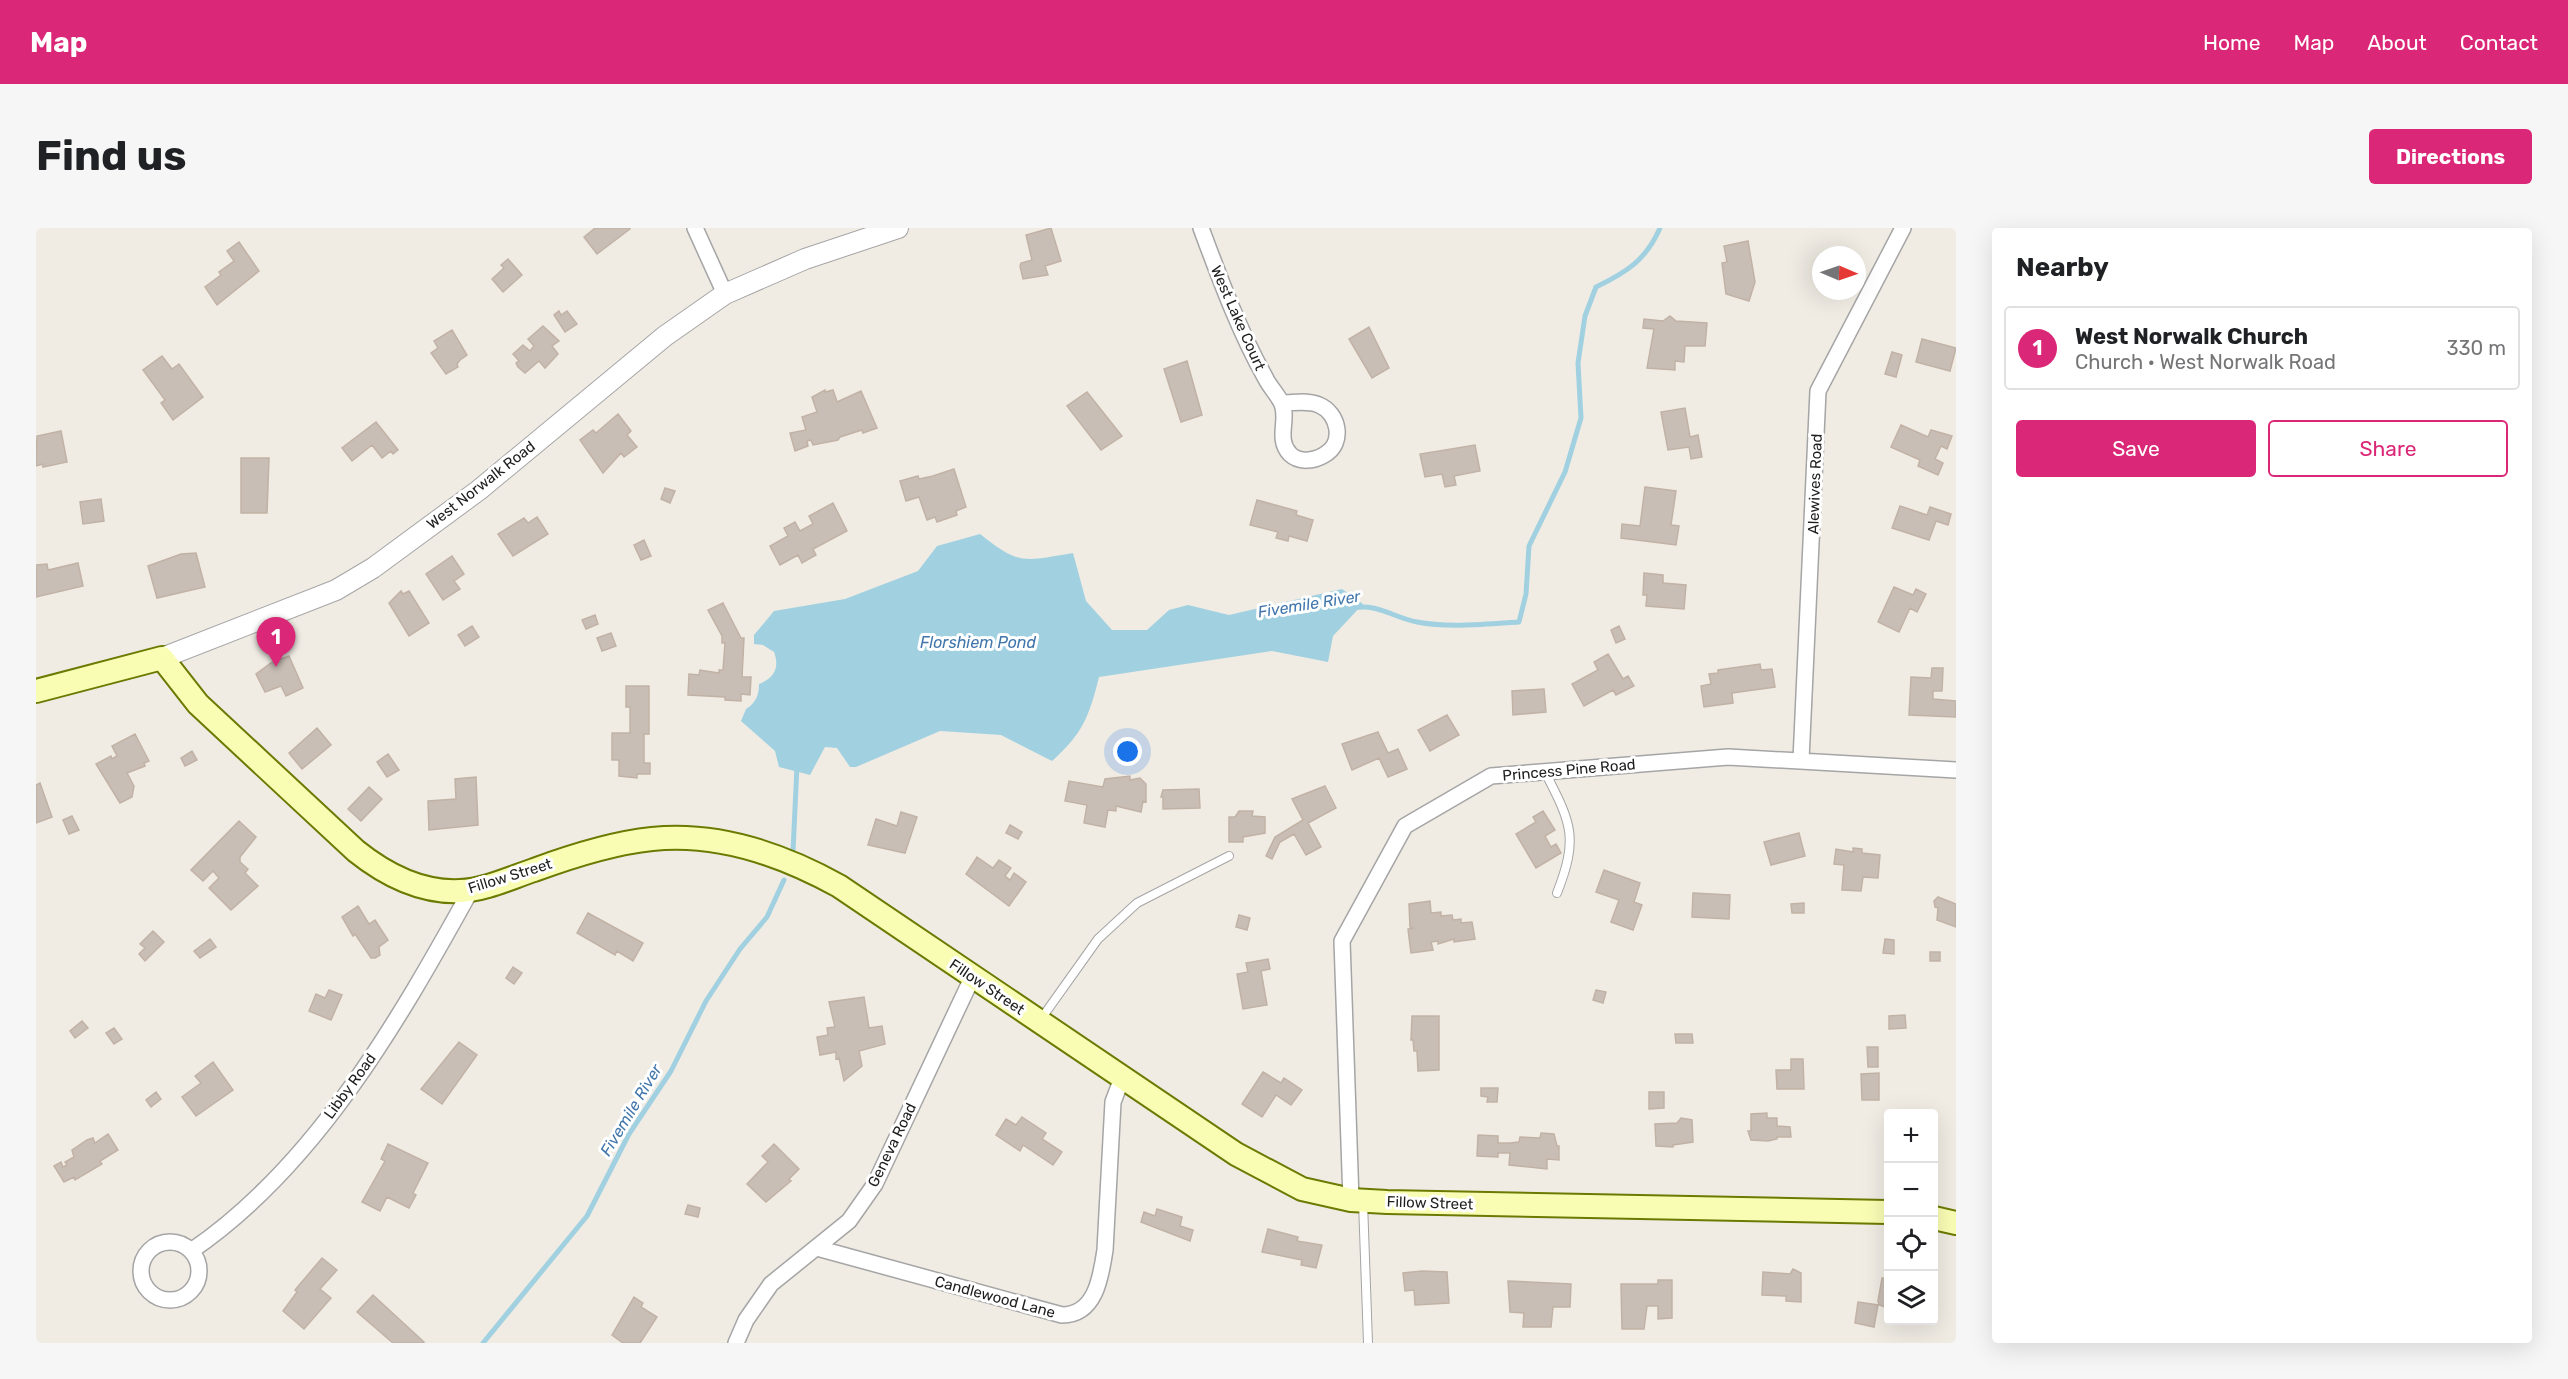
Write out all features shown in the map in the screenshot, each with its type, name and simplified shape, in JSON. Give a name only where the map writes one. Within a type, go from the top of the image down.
[{"type":"main road","name":"West Norwalk Road","points":[[36,691],[162,658]]},
{"type":"main road","name":"Fillow Street","points":[[162,658],[198,704],[378,868],[399,879],[434,889],[471,890],[630,842],[677,838],[739,846],[790,860],[839,886],[1122,1078],[1277,1178],[1302,1189],[1357,1200],[1446,1204],[1884,1212]]},
{"type":"main road","points":[[1938,1219],[1956,1223]]},
{"type":"street","points":[[695,228],[725,294]]},
{"type":"street","name":"West Norwalk Road","points":[[162,658],[336,590],[373,568],[479,489],[665,336],[725,294],[865,232],[898,228]]},
{"type":"street","name":"West Lake Court","points":[[1201,228],[1225,292],[1266,381],[1283,403]]},
{"type":"street","name":"Alewives Road","points":[[1801,760],[1818,391],[1903,228]]},
{"type":"street","points":[[1283,403],[1318,404],[1331,412],[1337,425],[1337,440],[1330,452],[1317,459],[1304,460],[1291,455],[1283,442],[1283,403]]},
{"type":"street","name":"Princess Pine Road","points":[[1357,1200],[1342,941],[1405,826],[1491,776],[1728,757],[1956,770]]},
{"type":"street","name":"Libby Road","points":[[191,1251],[250,1207],[313,1137],[387,1034],[471,890]]},
{"type":"street","name":"Geneva Road","points":[[736,1343],[746,1320],[771,1284],[849,1221],[875,1184],[972,978]]},
{"type":"street","name":"Candlewood Lane","points":[[817,1248],[1062,1315],[1078,1312],[1093,1297],[1101,1274],[1105,1250],[1113,1102],[1122,1078]]},
{"type":"lane","points":[[1545,772],[1568,816],[1570,828],[1568,866],[1557,893]]},
{"type":"lane","points":[[1038,1022],[1098,939],[1137,903],[1229,856]]},
{"type":"lane","points":[[1357,1200],[1368,1343]]},
{"type":"water","name":"Florshiem Pond","points":[[980,534],[1005,552],[1023,558],[1043,558],[1073,553],[1086,601],[1112,630],[1147,630],[1169,610],[1188,605],[1229,615],[1342,589],[1363,604],[1333,636],[1328,662],[1272,651],[1099,677],[1088,714],[1078,733],[1052,761],[1001,735],[940,731],[856,767],[850,767],[837,748],[825,747],[810,775],[779,767],[775,751],[741,721],[746,709],[756,698],[759,684],[769,679],[776,668],[774,652],[763,645],[754,644],[754,635],[774,611],[845,599],[918,571],[937,546]]},
{"type":"building","points":[[595,228],[630,229],[597,254],[584,237]]},
{"type":"building","points":[[1051,228],[1061,261],[1045,266],[1048,275],[1023,279],[1021,263],[1032,260],[1026,235]]},
{"type":"building","points":[[1748,241],[1755,282],[1749,301],[1726,294],[1722,263],[1727,262],[1724,246]]},
{"type":"building","points":[[239,242],[259,271],[217,305],[205,287],[221,275],[219,272],[234,261],[227,251]]},
{"type":"building","points":[[508,259],[522,275],[503,292],[492,279],[504,268],[501,265]]},
{"type":"building","points":[[559,311],[561,315],[567,311],[577,324],[565,332],[554,315]]},
{"type":"building","points":[[1670,316],[1676,321],[1707,323],[1705,346],[1685,346],[1684,362],[1675,361],[1675,370],[1647,368],[1654,329],[1643,328],[1644,319],[1663,321]]},
{"type":"building","points":[[543,326],[559,341],[552,346],[558,354],[545,368],[539,361],[525,373],[518,367],[516,363],[519,361],[513,354],[523,345],[530,351],[534,346],[528,339]]},
{"type":"building","points":[[1369,327],[1389,368],[1372,378],[1349,339]]},
{"type":"building","points":[[452,330],[467,355],[457,364],[458,367],[446,374],[431,353],[438,348],[434,341]]},
{"type":"building","points":[[1922,339],[1956,348],[1950,371],[1916,362]]},
{"type":"building","points":[[1892,352],[1902,355],[1896,377],[1885,374]]},
{"type":"building","points":[[162,356],[172,369],[179,364],[203,397],[173,420],[161,403],[165,400],[143,370]]},
{"type":"building","points":[[1187,361],[1202,415],[1181,422],[1164,369]]},
{"type":"building","points":[[825,390],[825,392],[833,390],[837,402],[861,391],[877,428],[863,433],[862,430],[840,437],[838,440],[813,445],[811,440],[807,441],[808,446],[795,451],[790,433],[806,430],[802,417],[817,412],[812,397]]},
{"type":"building","points":[[1087,392],[1122,436],[1101,450],[1067,406]]},
{"type":"building","points":[[1685,408],[1690,437],[1698,435],[1702,457],[1691,459],[1689,447],[1668,450],[1661,412]]},
{"type":"building","points":[[618,414],[631,431],[627,435],[637,447],[624,457],[621,453],[603,473],[580,440],[593,430],[596,433]]},
{"type":"building","points":[[376,422],[398,450],[393,454],[391,451],[382,458],[372,445],[352,461],[342,448]]},
{"type":"building","points":[[1901,425],[1928,437],[1931,430],[1952,436],[1947,449],[1941,446],[1935,459],[1943,463],[1938,475],[1918,466],[1920,460],[1891,447]]},
{"type":"building","points":[[61,431],[67,462],[43,467],[43,464],[36,466],[37,436]]},
{"type":"building","points":[[1475,445],[1480,471],[1454,476],[1456,485],[1445,487],[1442,474],[1425,477],[1420,454]]},
{"type":"building","points":[[241,458],[269,458],[267,513],[241,513]]},
{"type":"building","points":[[954,469],[966,507],[956,511],[957,515],[937,522],[935,517],[927,520],[919,497],[906,501],[900,481],[918,476],[919,479],[933,476]]},
{"type":"building","points":[[1645,487],[1676,491],[1671,525],[1679,526],[1676,545],[1621,538],[1622,524],[1640,526]]},
{"type":"building","points":[[665,488],[675,491],[670,503],[661,499]]},
{"type":"building","points":[[101,499],[104,521],[83,524],[80,502]]},
{"type":"building","points":[[1257,500],[1297,511],[1296,515],[1313,520],[1307,541],[1289,536],[1288,541],[1276,538],[1278,532],[1250,525]]},
{"type":"building","points":[[833,503],[847,531],[813,549],[816,555],[802,563],[798,555],[780,565],[770,546],[788,536],[784,528],[795,522],[800,531],[813,524],[809,516]]},
{"type":"building","points":[[1900,506],[1927,515],[1930,507],[1951,514],[1948,525],[1936,521],[1929,540],[1892,528]]},
{"type":"building","points":[[537,517],[548,534],[513,556],[498,534],[524,518],[528,523]]},
{"type":"building","points":[[644,540],[651,556],[641,560],[634,545]]},
{"type":"building","points":[[196,553],[205,587],[157,598],[148,566],[181,554]]},
{"type":"building","points":[[452,556],[464,574],[454,581],[460,589],[443,600],[426,574]]},
{"type":"building","points":[[78,563],[83,586],[36,597],[36,565],[47,564],[48,570]]},
{"type":"building","points":[[1644,573],[1663,575],[1663,583],[1686,585],[1684,609],[1646,606],[1647,595],[1643,595]]},
{"type":"building","points":[[1894,587],[1913,595],[1916,589],[1926,594],[1917,612],[1910,608],[1899,632],[1878,622]]},
{"type":"building","points":[[401,591],[403,594],[409,591],[429,623],[409,636],[389,603]]},
{"type":"building","points":[[723,603],[741,638],[744,638],[742,677],[751,677],[750,695],[741,694],[741,701],[725,700],[725,697],[688,695],[689,674],[699,675],[700,670],[719,673],[719,670],[723,670],[725,643],[722,643],[722,636],[708,610]]},
{"type":"building","points":[[595,615],[598,624],[586,629],[582,620]]},
{"type":"building","points":[[472,626],[479,637],[465,646],[458,635]]},
{"type":"building","points":[[1619,626],[1625,639],[1616,643],[1611,630]]},
{"type":"building","points":[[611,633],[616,646],[602,651],[597,638]]},
{"type":"building","points":[[1608,654],[1623,679],[1628,676],[1634,686],[1616,695],[1613,690],[1584,706],[1572,684],[1598,670],[1594,662]]},
{"type":"building","points":[[289,656],[303,688],[286,696],[281,686],[265,692],[256,674],[271,663]]},
{"type":"building","points":[[1760,664],[1761,670],[1772,669],[1775,687],[1732,693],[1733,703],[1704,707],[1701,686],[1711,684],[1709,674],[1718,673],[1718,670]]},
{"type":"building","points":[[1932,668],[1943,668],[1942,691],[1933,691],[1933,699],[1956,701],[1956,717],[1909,715],[1911,677],[1931,678]]},
{"type":"building","points":[[626,686],[649,686],[649,734],[644,734],[644,763],[650,763],[650,774],[637,774],[637,778],[619,776],[619,760],[612,760],[612,733],[630,733],[630,707],[626,707]]},
{"type":"building","points":[[1544,689],[1546,712],[1513,715],[1512,691]]},
{"type":"building","points":[[1447,715],[1459,735],[1430,751],[1418,730]]},
{"type":"building","points":[[317,728],[331,745],[302,769],[289,753]]},
{"type":"building","points":[[1378,732],[1388,753],[1398,749],[1407,769],[1388,777],[1379,758],[1352,770],[1342,744]]},
{"type":"building","points":[[135,734],[149,761],[144,763],[145,766],[127,773],[134,786],[132,797],[120,803],[96,764],[111,756],[112,759],[117,756],[112,746]]},
{"type":"building","points":[[192,751],[197,760],[185,766],[181,758]]},
{"type":"building","points":[[388,754],[399,770],[387,777],[377,762]]},
{"type":"building","points":[[1130,776],[1130,780],[1140,778],[1146,784],[1146,802],[1143,801],[1141,812],[1116,806],[1116,811],[1108,810],[1105,827],[1084,823],[1087,805],[1065,801],[1069,781],[1103,787],[1105,779]]},
{"type":"building","points":[[476,777],[478,825],[429,830],[428,801],[456,799],[455,779]]},
{"type":"building","points":[[40,783],[52,817],[36,823],[36,785]]},
{"type":"building","points":[[1325,786],[1336,808],[1308,823],[1321,847],[1306,855],[1294,834],[1280,842],[1272,859],[1266,856],[1275,837],[1303,820],[1292,799]]},
{"type":"building","points":[[369,787],[382,799],[361,821],[348,809]]},
{"type":"building","points":[[1199,789],[1200,808],[1163,809],[1163,797],[1161,797],[1163,790]]},
{"type":"building","points":[[1239,811],[1253,811],[1252,816],[1265,817],[1265,833],[1243,837],[1243,842],[1229,842],[1229,817],[1235,817]]},
{"type":"building","points":[[1543,811],[1555,830],[1545,836],[1551,847],[1556,844],[1561,853],[1536,868],[1516,834],[1536,822],[1533,817]]},
{"type":"building","points":[[901,812],[917,817],[905,853],[868,845],[876,819],[897,826]]},
{"type":"building","points":[[72,816],[79,830],[69,834],[63,820]]},
{"type":"building","points":[[239,821],[256,837],[240,857],[240,862],[248,869],[245,873],[258,886],[231,910],[209,888],[219,878],[213,871],[203,881],[191,870]]},
{"type":"building","points":[[1010,825],[1022,832],[1018,839],[1006,833]]},
{"type":"building","points":[[1799,833],[1805,856],[1771,865],[1764,842]]},
{"type":"building","points":[[1853,848],[1862,849],[1862,853],[1880,855],[1878,878],[1863,877],[1861,891],[1842,890],[1844,865],[1834,864],[1836,849],[1853,852]]},
{"type":"building","points":[[977,857],[993,868],[999,860],[1011,868],[1005,876],[1010,880],[1014,873],[1026,882],[1009,906],[966,874]]},
{"type":"building","points":[[1604,870],[1640,883],[1634,902],[1642,905],[1633,930],[1611,922],[1619,900],[1596,892]]},
{"type":"building","points":[[1693,893],[1730,895],[1729,919],[1692,917]]},
{"type":"building","points":[[1938,897],[1956,904],[1956,927],[1937,920],[1938,908],[1935,907],[1934,901]]},
{"type":"building","points":[[1430,901],[1431,913],[1441,912],[1441,916],[1452,915],[1453,920],[1461,919],[1461,923],[1472,922],[1475,939],[1454,942],[1454,939],[1438,944],[1438,941],[1431,942],[1433,950],[1411,953],[1408,929],[1413,928],[1410,927],[1409,904]]},
{"type":"building","points":[[1804,903],[1804,913],[1792,913],[1791,904]]},
{"type":"building","points":[[358,906],[369,924],[375,920],[388,940],[379,947],[380,955],[375,958],[371,958],[355,934],[353,936],[342,917]]},
{"type":"building","points":[[588,913],[643,943],[633,961],[617,951],[615,955],[577,933]]},
{"type":"building","points":[[1239,915],[1250,918],[1247,930],[1236,927]]},
{"type":"building","points":[[153,931],[164,942],[145,961],[139,954],[145,948],[140,944]]},
{"type":"building","points":[[210,939],[216,947],[200,958],[194,951]]},
{"type":"building","points":[[1885,939],[1894,940],[1894,954],[1883,953]]},
{"type":"building","points":[[1930,952],[1940,952],[1940,961],[1930,961]]},
{"type":"building","points":[[1268,959],[1270,969],[1261,971],[1267,1005],[1243,1009],[1237,974],[1248,972],[1246,963]]},
{"type":"building","points":[[513,967],[522,973],[514,984],[506,978]]},
{"type":"building","points":[[329,990],[342,995],[331,1020],[309,1011],[316,994],[325,998]]},
{"type":"building","points":[[1596,990],[1606,992],[1603,1003],[1593,1000]]},
{"type":"building","points":[[864,997],[869,1028],[882,1026],[885,1044],[859,1051],[862,1066],[844,1081],[839,1058],[836,1059],[836,1052],[820,1055],[817,1037],[828,1035],[827,1028],[835,1027],[829,1002]]},
{"type":"building","points":[[1905,1015],[1906,1028],[1889,1029],[1889,1016]]},
{"type":"building","points":[[1412,1016],[1439,1016],[1439,1070],[1418,1071],[1417,1051],[1414,1051],[1413,1040],[1411,1040]]},
{"type":"building","points":[[82,1021],[88,1028],[75,1038],[70,1031]]},
{"type":"building","points":[[114,1028],[122,1039],[114,1044],[106,1033]]},
{"type":"building","points":[[1675,1034],[1692,1034],[1693,1043],[1676,1043]]},
{"type":"building","points":[[459,1042],[477,1055],[442,1104],[421,1089]]},
{"type":"building","points":[[1867,1047],[1878,1047],[1878,1067],[1868,1067]]},
{"type":"building","points":[[1791,1059],[1803,1059],[1804,1089],[1777,1089],[1776,1070],[1791,1070]]},
{"type":"building","points":[[213,1062],[233,1090],[196,1116],[182,1097],[201,1083],[195,1076]]},
{"type":"building","points":[[1263,1072],[1281,1083],[1284,1078],[1302,1090],[1291,1105],[1276,1095],[1262,1117],[1242,1104]]},
{"type":"building","points":[[1879,1073],[1879,1100],[1862,1100],[1861,1074]]},
{"type":"building","points":[[1481,1088],[1498,1088],[1497,1102],[1487,1102],[1488,1097],[1481,1096]]},
{"type":"building","points":[[156,1092],[161,1099],[151,1107],[146,1100]]},
{"type":"building","points":[[1649,1092],[1664,1092],[1664,1108],[1649,1109]]},
{"type":"building","points":[[1767,1113],[1767,1118],[1777,1118],[1777,1126],[1790,1127],[1791,1137],[1777,1137],[1777,1139],[1768,1141],[1751,1140],[1748,1131],[1751,1131],[1751,1114]]},
{"type":"building","points":[[1022,1117],[1046,1133],[1042,1139],[1062,1152],[1053,1165],[1023,1145],[1020,1151],[996,1135],[1006,1119],[1016,1125]]},
{"type":"building","points":[[1681,1118],[1692,1120],[1693,1142],[1673,1145],[1673,1147],[1656,1146],[1655,1124],[1677,1123]]},
{"type":"building","points":[[1541,1133],[1554,1134],[1557,1146],[1559,1146],[1559,1160],[1547,1159],[1547,1169],[1509,1165],[1510,1153],[1498,1153],[1498,1157],[1477,1156],[1478,1135],[1498,1136],[1498,1143],[1510,1143],[1519,1142],[1520,1137],[1540,1138]]},
{"type":"building","points":[[108,1134],[118,1150],[100,1161],[102,1164],[75,1180],[74,1177],[64,1182],[54,1166],[61,1162],[63,1167],[67,1165],[65,1162],[74,1157],[72,1150],[87,1140],[93,1138],[95,1143]]},
{"type":"building","points":[[388,1144],[428,1163],[413,1193],[416,1195],[409,1208],[387,1197],[380,1211],[362,1202],[385,1161],[381,1159]]},
{"type":"building","points":[[774,1144],[799,1169],[789,1179],[791,1181],[766,1202],[747,1184],[768,1162],[762,1156]]},
{"type":"building","points":[[688,1205],[700,1208],[698,1217],[685,1214]]},
{"type":"building","points":[[1157,1209],[1182,1217],[1180,1226],[1193,1230],[1190,1241],[1141,1222],[1144,1212],[1155,1216]]},
{"type":"building","points":[[1268,1229],[1298,1237],[1297,1241],[1322,1245],[1316,1268],[1301,1265],[1302,1260],[1262,1252]]},
{"type":"building","points":[[322,1258],[337,1270],[320,1289],[331,1298],[304,1329],[283,1311],[297,1292],[295,1290]]},
{"type":"building","points":[[1793,1269],[1801,1273],[1801,1302],[1786,1301],[1786,1296],[1762,1295],[1763,1272],[1790,1274]]},
{"type":"building","points":[[1447,1272],[1449,1303],[1415,1305],[1414,1290],[1405,1291],[1403,1273]]},
{"type":"building","points":[[1882,1278],[1884,1278],[1884,1307],[1879,1305]]},
{"type":"building","points":[[1658,1280],[1672,1280],[1672,1318],[1658,1319],[1658,1306],[1647,1306],[1644,1329],[1622,1329],[1621,1284],[1658,1284]]},
{"type":"building","points":[[1508,1281],[1571,1284],[1570,1307],[1553,1307],[1551,1327],[1523,1327],[1524,1313],[1510,1312]]},
{"type":"building","points":[[373,1295],[424,1342],[393,1343],[357,1312]]},
{"type":"building","points":[[634,1297],[643,1303],[641,1307],[657,1317],[640,1343],[623,1343],[612,1335]]},
{"type":"building","points":[[1858,1302],[1878,1305],[1874,1327],[1855,1323]]},
{"type":"waterway","name":"Fivemile River","points":[[1354,608],[1370,608],[1429,624],[1468,625],[1519,622],[1526,594],[1529,546],[1565,472],[1581,418],[1578,363],[1585,316],[1596,287],[1617,276],[1642,257],[1660,228]]},
{"type":"waterway","name":"Fivemile River","points":[[793,851],[797,766]]},
{"type":"waterway","name":"Fivemile River","points":[[483,1343],[587,1216],[629,1134],[671,1071],[706,1001],[740,949],[767,917],[784,880]]},
{"type":"place","name":"West Norwalk Church","points":[[276,667]]}]
